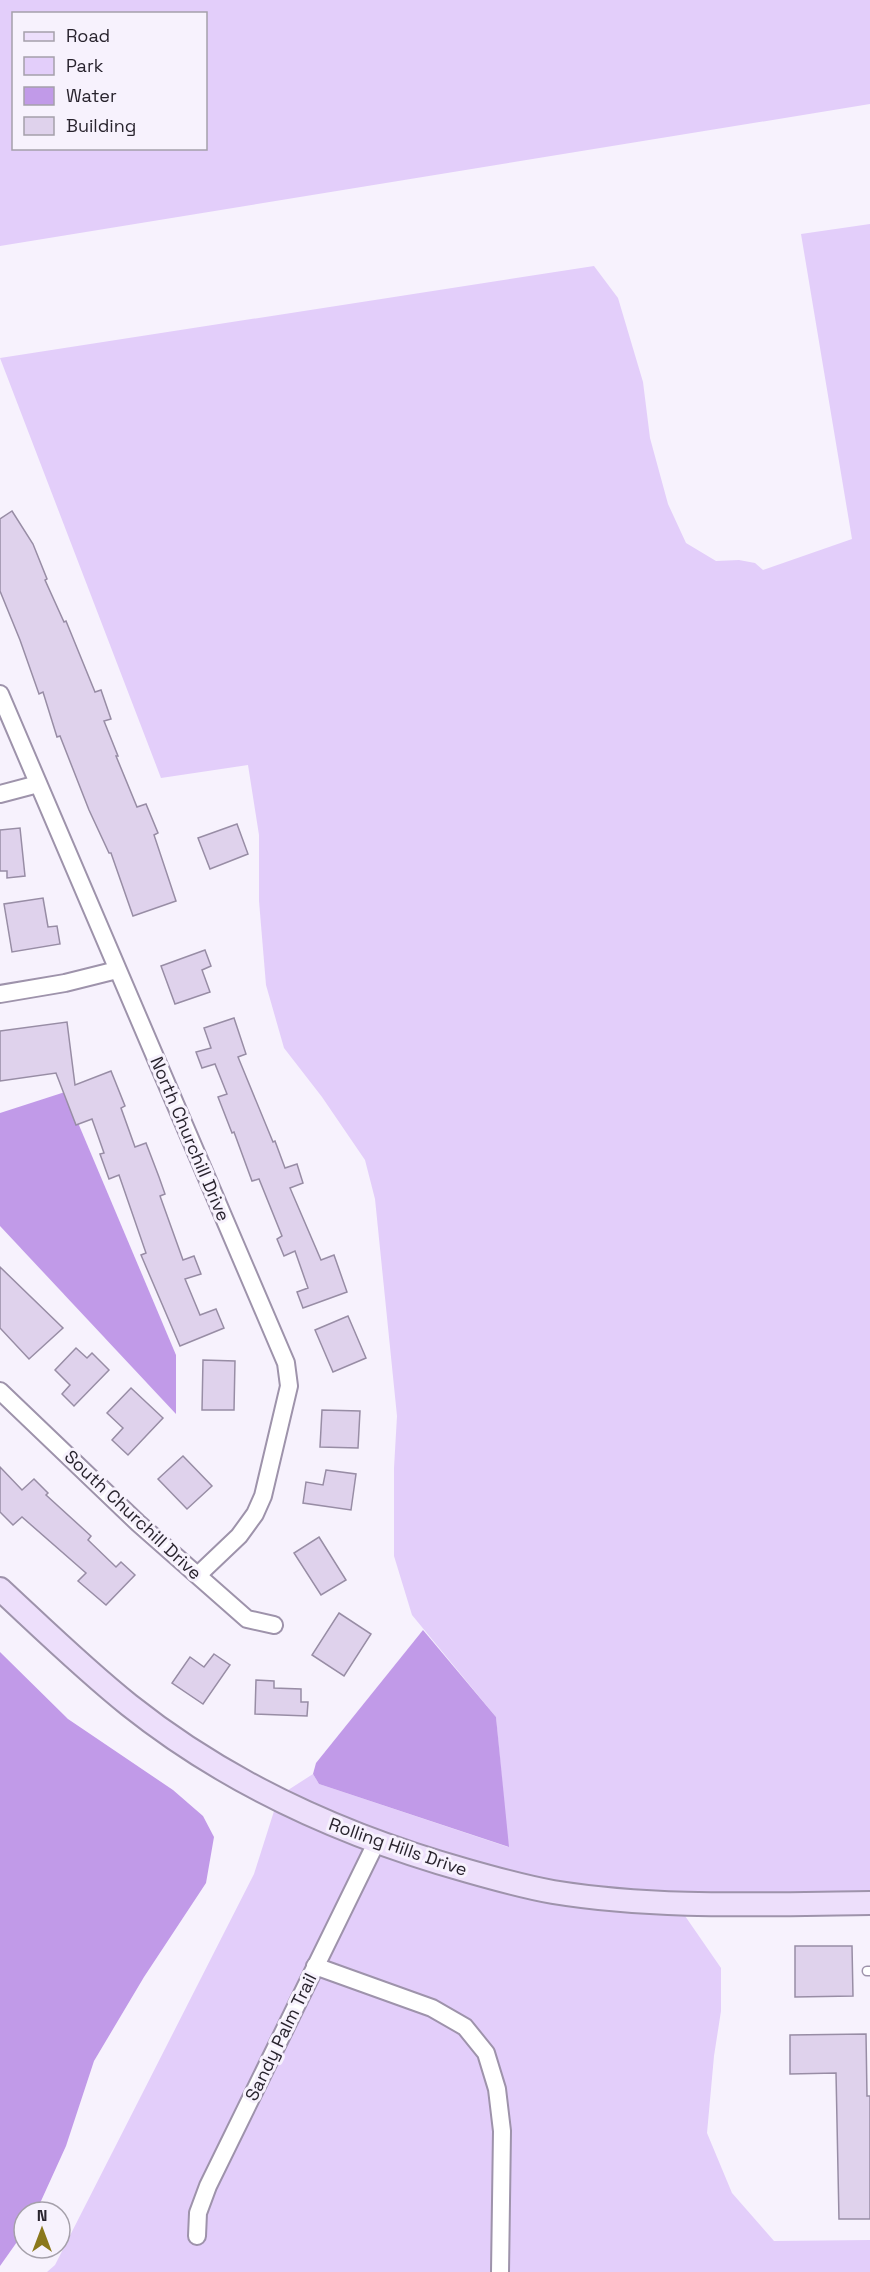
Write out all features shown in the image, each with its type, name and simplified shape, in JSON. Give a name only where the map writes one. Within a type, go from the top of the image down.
[{"type":"street","name":"North Churchill Drive","points":[[0,694],[286,1363],[289,1386],[263,1496],[255,1514],[239,1536],[198,1575]]},
{"type":"street","points":[[0,794],[38,784]]},
{"type":"street","points":[[0,994],[65,983],[117,970]]},
{"type":"street","name":"South Churchill Drive","points":[[0,1391],[138,1523],[247,1620],[273,1625]]},
{"type":"street","name":"Rolling Hills Drive","points":[[0,1589],[129,1706],[210,1762],[260,1791],[318,1819],[377,1841],[441,1864],[552,1892],[656,1902],[735,1905],[870,1903]]},
{"type":"street","name":"Sandy Palm Trail","points":[[197,2236],[198,2213],[208,2186],[377,1841]]},
{"type":"street","points":[[315,1966],[432,2008],[465,2027],[486,2053],[497,2090],[502,2130],[500,2272]]},
{"type":"green space","points":[[0,0],[870,0],[870,104],[0,246]]},
{"type":"green space","points":[[870,224],[870,1891],[861,1894],[735,1895],[657,1892],[554,1882],[495,1869],[404,1842],[285,1792],[313,1774],[319,1784],[508,1847],[496,1717],[412,1615],[394,1556],[394,1468],[397,1416],[375,1199],[365,1160],[322,1097],[284,1048],[266,985],[259,901],[259,835],[248,765],[161,778],[0,358],[594,266],[618,298],[643,382],[650,438],[668,504],[686,543],[716,561],[739,560],[755,563],[763,570],[852,539],[801,234]]},
{"type":"green space","points":[[275,1808],[315,1828],[683,1913],[721,1968],[721,2011],[714,2056],[707,2133],[732,2193],[774,2241],[870,2240],[870,2272],[47,2272],[58,2260],[72,2260],[72,2232],[254,1874]]},
{"type":"water","points":[[65,1092],[176,1355],[176,1414],[0,1226],[0,1113]]},
{"type":"water","points":[[423,1630],[496,1717],[509,1847],[319,1784],[313,1774],[316,1763]]},
{"type":"water","points":[[0,1652],[68,1719],[173,1790],[203,1816],[214,1837],[206,1883],[144,1977],[94,2061],[66,2146],[41,2200],[12,2200],[12,2249],[0,2266]]},
{"type":"building","points":[[12,511],[33,544],[47,579],[45,580],[64,622],[66,621],[95,692],[101,690],[111,719],[104,721],[118,756],[116,756],[137,807],[146,804],[158,833],[154,835],[176,901],[133,916],[111,853],[89,810],[60,736],[57,737],[43,692],[39,694],[0,591],[0,519]]},
{"type":"building","points":[[237,824],[248,854],[210,869],[198,838]]},
{"type":"building","points":[[20,828],[25,876],[7,878],[7,871],[0,871],[0,830]]},
{"type":"building","points":[[43,898],[48,927],[57,926],[60,944],[12,952],[4,904]]},
{"type":"building","points":[[205,950],[211,966],[202,970],[210,992],[175,1004],[161,966]]},
{"type":"building","points":[[234,1018],[246,1054],[238,1057],[273,1142],[275,1141],[285,1168],[297,1164],[303,1183],[290,1188],[321,1260],[334,1255],[347,1292],[303,1308],[297,1292],[308,1288],[295,1251],[284,1256],[277,1239],[282,1236],[259,1179],[252,1181],[218,1097],[227,1094],[215,1064],[202,1068],[196,1052],[211,1048],[204,1028]]},
{"type":"building","points":[[67,1022],[75,1085],[111,1071],[125,1106],[121,1108],[135,1147],[146,1143],[159,1177],[165,1194],[160,1196],[183,1260],[194,1256],[201,1274],[185,1279],[200,1315],[216,1309],[224,1328],[180,1346],[141,1255],[146,1253],[119,1175],[109,1179],[100,1154],[104,1153],[92,1119],[76,1125],[56,1073],[0,1081],[0,1031]]},
{"type":"building","points":[[0,1267],[63,1328],[29,1359],[0,1328]]},
{"type":"building","points":[[348,1316],[366,1358],[333,1372],[315,1330]]},
{"type":"building","points":[[76,1348],[87,1358],[92,1353],[109,1370],[74,1406],[62,1394],[70,1385],[55,1370]]},
{"type":"building","points":[[203,1360],[235,1361],[234,1410],[202,1410]]},
{"type":"building","points":[[131,1388],[163,1418],[128,1455],[112,1440],[123,1428],[107,1413]]},
{"type":"building","points":[[322,1410],[360,1411],[358,1448],[320,1447]]},
{"type":"building","points":[[183,1456],[212,1486],[187,1509],[158,1479]]},
{"type":"building","points":[[0,1467],[22,1490],[34,1479],[48,1493],[46,1495],[91,1536],[88,1540],[116,1567],[121,1562],[135,1575],[106,1605],[78,1581],[86,1573],[22,1517],[13,1525],[0,1512]]},
{"type":"building","points":[[326,1470],[356,1474],[351,1510],[303,1503],[306,1482],[323,1485]]},
{"type":"building","points":[[319,1537],[346,1580],[321,1595],[294,1553]]},
{"type":"building","points":[[339,1613],[371,1634],[344,1676],[312,1655]]},
{"type":"building","points":[[214,1654],[230,1665],[203,1704],[172,1683],[190,1657],[204,1667]]},
{"type":"building","points":[[256,1680],[274,1681],[274,1688],[301,1689],[301,1702],[308,1702],[307,1716],[255,1714]]},
{"type":"building","points":[[795,1946],[852,1946],[853,1996],[795,1997]]},
{"type":"building","points":[[866,2034],[867,2096],[870,2096],[870,2219],[839,2219],[836,2073],[790,2074],[790,2035]]}]
